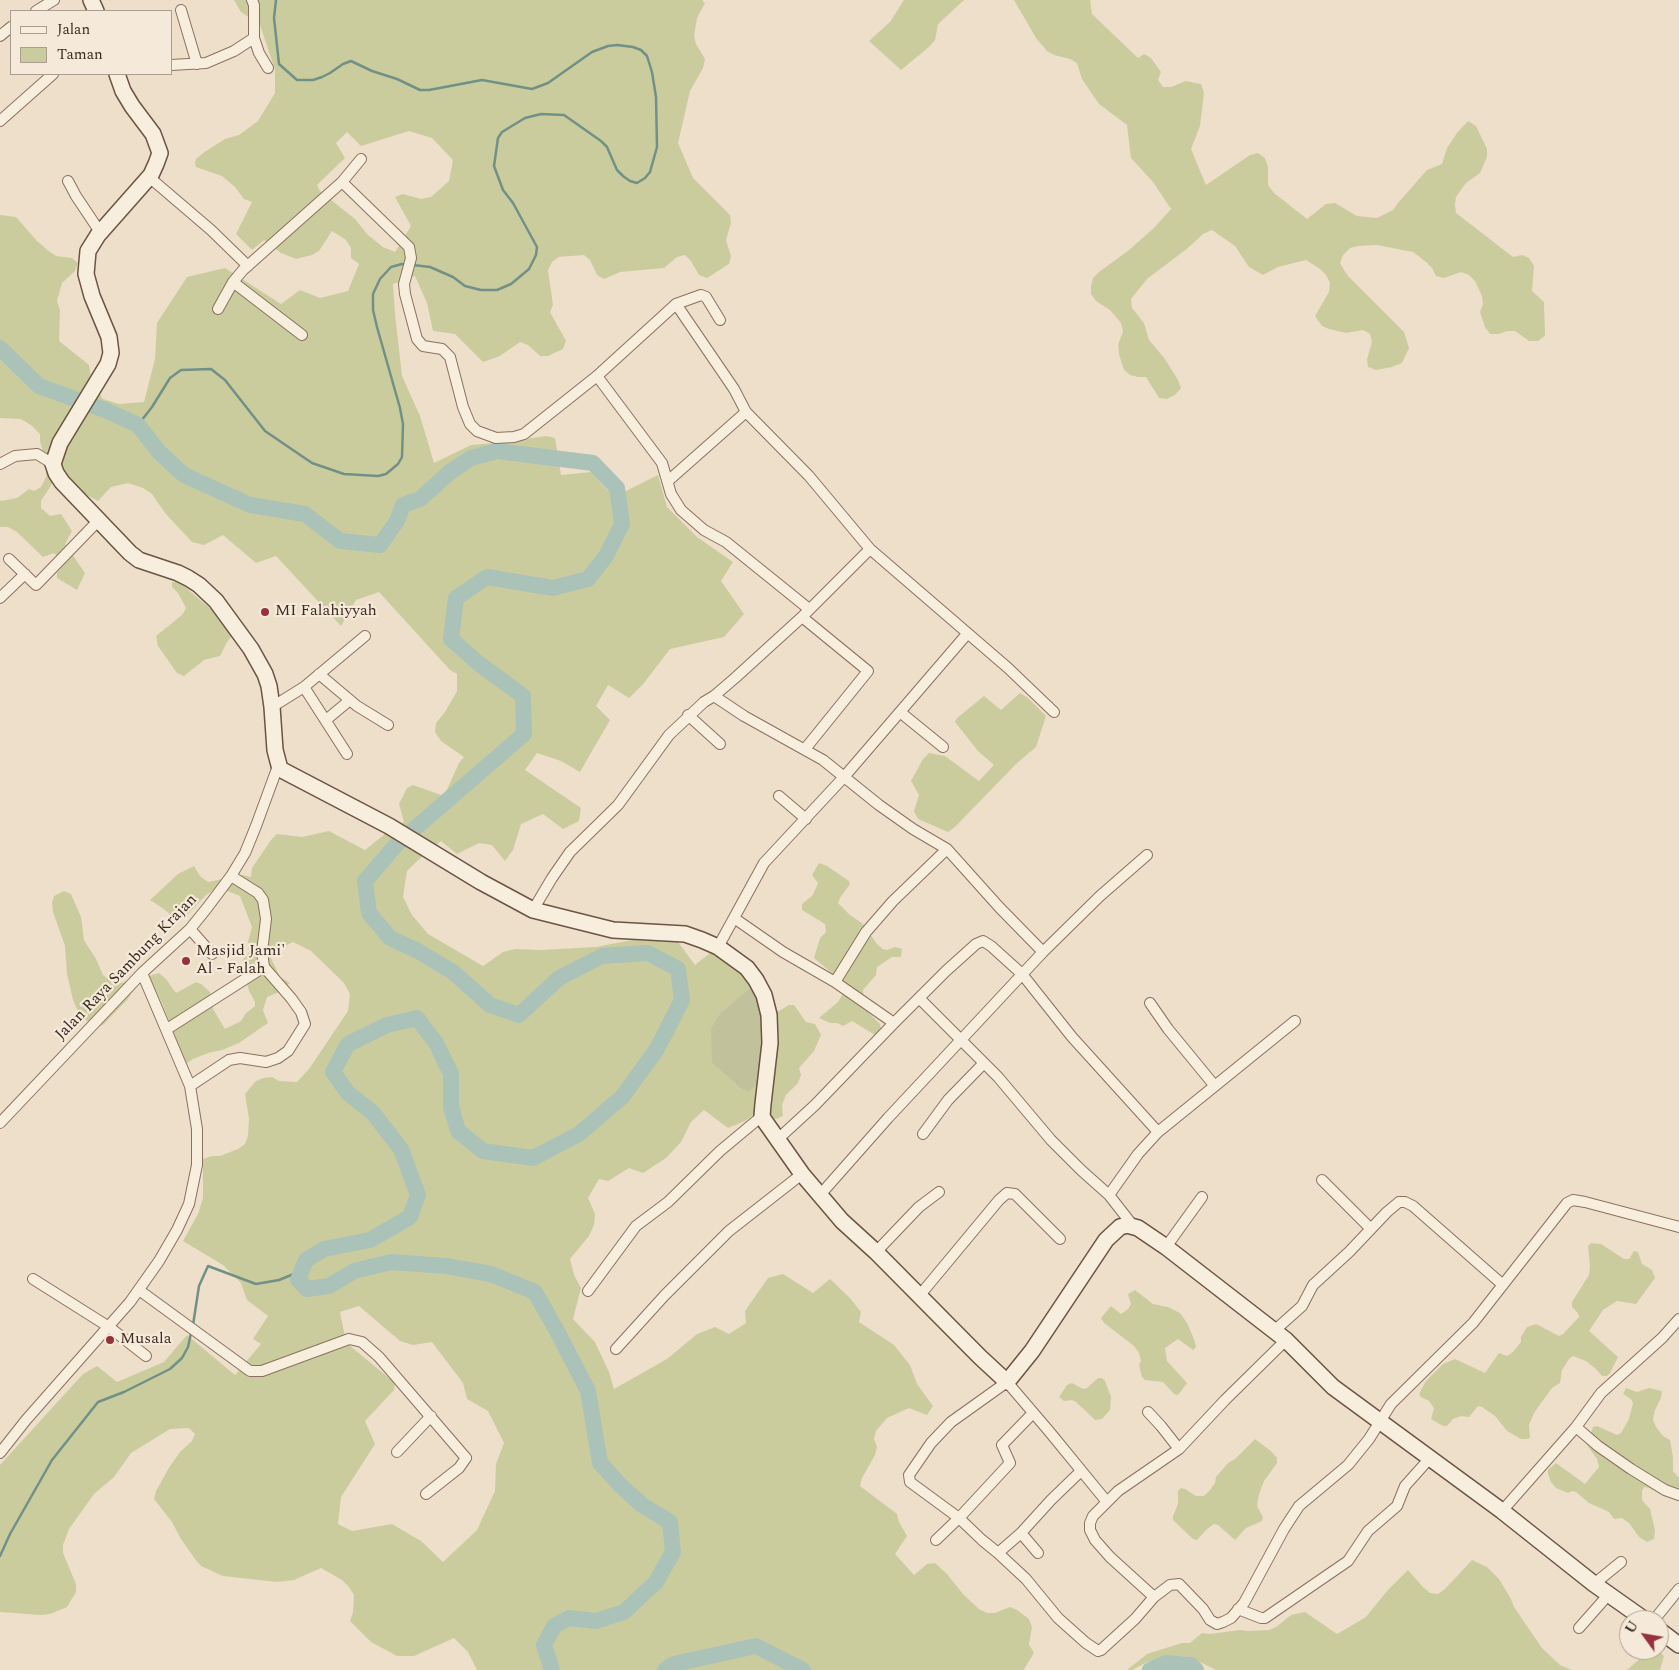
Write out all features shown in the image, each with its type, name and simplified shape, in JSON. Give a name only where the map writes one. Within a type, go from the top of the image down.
[{"type":"main road","points":[[117,75],[123,91],[150,130],[160,152],[149,178],[100,232],[88,251],[86,274],[92,296],[112,347],[110,359],[60,443],[53,464],[62,482],[125,548],[139,560],[188,578],[199,585],[216,602],[260,662],[269,686],[278,766],[288,774],[389,826],[481,882],[533,910],[613,930],[684,934],[718,947],[746,968],[756,980],[764,995],[769,1015],[770,1042],[762,1116],[802,1174],[842,1221],[920,1295],[1006,1382],[1027,1357],[1106,1240],[1120,1227],[1127,1225],[1134,1227],[1166,1247],[1280,1335],[1333,1387],[1502,1511],[1594,1584],[1631,1610]]},
{"type":"main road","points":[[1669,1636],[1679,1645]]},
{"type":"street","points":[[38,10],[54,0]]},
{"type":"street","points":[[252,0],[254,5],[254,38],[268,68]]},
{"type":"street","points":[[181,10],[196,64]]},
{"type":"street","points":[[0,36],[10,28]]},
{"type":"street","points":[[172,65],[196,64],[220,58],[254,38]]},
{"type":"street","points":[[0,121],[52,75]]},
{"type":"street","points":[[218,309],[233,282],[248,266],[342,182],[361,159]]},
{"type":"street","points":[[149,178],[211,230],[248,266]]},
{"type":"street","points":[[68,181],[100,232]]},
{"type":"street","points":[[342,182],[410,248],[411,258],[404,284],[418,339],[423,346],[442,349],[450,357],[458,391],[470,424],[477,431],[496,438],[514,438],[524,434],[597,376],[676,304],[701,295],[706,297],[720,320]]},
{"type":"street","points":[[233,282],[302,335]]},
{"type":"street","points":[[676,304],[734,388],[746,412],[809,476],[870,549],[1008,668],[1054,712]]},
{"type":"street","points":[[597,376],[662,462],[671,494],[681,510],[704,530],[726,542],[868,671],[805,750]]},
{"type":"street","points":[[668,481],[746,412]]},
{"type":"street","points":[[0,464],[15,456],[37,454],[53,464]]},
{"type":"street","points":[[10,559],[34,584],[37,584],[98,520]]},
{"type":"street","points":[[533,910],[570,852],[618,805],[668,735],[688,715],[714,696],[805,613],[870,549]]},
{"type":"street","points":[[0,598],[25,574]]},
{"type":"street","points":[[718,947],[764,863],[844,777],[967,634]]},
{"type":"street","points":[[272,707],[304,687],[365,636]]},
{"type":"street","points":[[319,674],[370,715],[388,725]]},
{"type":"street","points":[[304,687],[347,754]]},
{"type":"street","points":[[714,696],[744,716],[823,760],[863,794],[906,824],[947,849],[999,907],[1044,952]]},
{"type":"street","points":[[326,720],[350,700]]},
{"type":"street","points":[[900,712],[943,747]]},
{"type":"street","points":[[688,715],[720,744]]},
{"type":"street","name":"Jalan Raya Sambung Krajan","points":[[0,1123],[142,973],[190,929],[231,876],[245,853],[278,766]]},
{"type":"street","points":[[780,796],[806,819]]},
{"type":"street","points":[[835,982],[866,932],[892,900],[947,849]]},
{"type":"street","points":[[820,1194],[1022,974],[1100,896],[1147,855]]},
{"type":"street","points":[[190,1086],[230,1060],[240,1058],[266,1062],[278,1058],[288,1051],[305,1024],[301,1012],[291,998],[264,967],[262,952],[266,919],[263,900],[258,894],[231,876]]},
{"type":"street","points":[[734,918],[783,952],[835,982],[894,1023]]},
{"type":"street","points":[[190,929],[212,954]]},
{"type":"street","points":[[778,1139],[820,1100],[919,998],[978,942],[983,941],[1022,974],[1072,1037],[1158,1132]]},
{"type":"street","points":[[166,1028],[264,967]]},
{"type":"street","points":[[0,1453],[139,1290],[164,1253],[189,1204],[197,1164],[197,1129],[190,1086],[142,973]]},
{"type":"street","points":[[919,998],[998,1077],[1051,1140],[1109,1195],[1134,1227]]},
{"type":"street","points":[[1150,1003],[1173,1036],[1214,1085]]},
{"type":"street","points":[[1109,1195],[1138,1154],[1158,1132],[1295,1021]]},
{"type":"street","points":[[923,1134],[948,1100],[984,1063]]},
{"type":"street","points":[[588,1291],[636,1226],[668,1202],[720,1151],[762,1116]]},
{"type":"street","points":[[616,1349],[665,1295],[729,1231],[802,1174]]},
{"type":"street","points":[[1322,1180],[1371,1229]]},
{"type":"street","points":[[876,1252],[919,1207],[939,1192]]},
{"type":"street","points":[[920,1295],[999,1200],[1007,1193],[1015,1194],[1060,1239]]},
{"type":"street","points":[[1166,1247],[1202,1197]]},
{"type":"street","points":[[1106,1502],[1006,1382],[951,1422],[931,1443],[909,1475],[910,1482],[960,1518],[1026,1579],[1058,1618],[1098,1651],[1135,1619],[1154,1597],[1170,1585],[1178,1584],[1203,1609],[1210,1620],[1217,1624],[1231,1618],[1238,1609],[1262,1572],[1284,1529],[1299,1506],[1348,1465],[1369,1439],[1391,1404],[1473,1323],[1567,1203],[1573,1200],[1585,1202],[1679,1227]]},
{"type":"street","points":[[1154,1597],[1110,1557],[1092,1536],[1090,1523],[1093,1516],[1118,1492],[1179,1449],[1225,1400],[1280,1335],[1302,1306],[1313,1285],[1349,1252],[1393,1206],[1400,1202],[1406,1202],[1412,1206],[1502,1285]]},
{"type":"street","points":[[33,1279],[109,1327],[146,1356]]},
{"type":"street","points":[[139,1290],[250,1371],[254,1372],[262,1371],[346,1340],[353,1339],[362,1342],[379,1357],[466,1458],[459,1468],[426,1494]]},
{"type":"street","points":[[1502,1511],[1576,1427],[1601,1393],[1662,1338],[1679,1319]]},
{"type":"street","points":[[936,1540],[960,1518],[1010,1463],[1002,1445],[1032,1412]]},
{"type":"street","points":[[1148,1412],[1162,1426],[1179,1449]]},
{"type":"street","points":[[397,1452],[431,1416]]},
{"type":"street","points":[[1576,1427],[1598,1446],[1631,1469],[1665,1490],[1679,1495]]},
{"type":"street","points":[[1238,1609],[1265,1618],[1348,1561],[1368,1531],[1394,1510],[1406,1486],[1430,1458]]},
{"type":"street","points":[[998,1553],[1021,1533],[1081,1471]]},
{"type":"street","points":[[1021,1533],[1038,1553]]},
{"type":"street","points":[[1594,1584],[1620,1562]]},
{"type":"street","points":[[1667,1610],[1679,1589]]},
{"type":"street","points":[[1579,1628],[1609,1594]]},
{"type":"green space","points":[[234,0],[702,0],[705,3],[697,18],[694,36],[696,44],[705,59],[703,68],[690,91],[678,143],[693,178],[730,215],[731,223],[726,240],[731,256],[729,264],[707,278],[699,275],[685,255],[677,257],[664,268],[620,272],[604,279],[597,275],[590,260],[584,255],[559,257],[552,262],[548,270],[553,305],[550,312],[566,341],[563,349],[548,356],[540,356],[528,345],[520,342],[500,356],[483,362],[455,334],[433,331],[427,303],[415,276],[393,284],[402,376],[420,416],[434,463],[471,445],[546,436],[555,438],[561,475],[591,472],[608,491],[626,491],[658,475],[667,507],[697,537],[733,562],[721,581],[744,614],[724,637],[670,649],[644,683],[629,698],[608,685],[596,706],[610,720],[580,772],[561,761],[537,753],[525,770],[581,808],[579,821],[563,829],[543,814],[521,824],[513,850],[505,861],[492,845],[479,843],[457,854],[441,841],[407,871],[403,897],[412,915],[428,934],[483,966],[503,952],[515,949],[540,950],[596,947],[632,940],[678,942],[695,965],[710,953],[720,956],[744,977],[751,987],[720,1013],[712,1029],[712,1063],[740,1088],[748,1092],[764,1011],[779,1011],[789,1005],[794,1005],[806,1022],[815,1024],[821,1035],[814,1051],[799,1068],[801,1075],[798,1083],[786,1095],[782,1105],[783,1116],[776,1119],[757,1112],[745,1121],[728,1128],[704,1110],[691,1122],[681,1142],[666,1158],[643,1173],[629,1168],[608,1181],[599,1179],[588,1198],[595,1214],[594,1225],[589,1236],[570,1259],[574,1275],[581,1288],[573,1319],[595,1342],[609,1372],[614,1389],[667,1359],[697,1334],[715,1327],[729,1334],[746,1323],[745,1311],[768,1278],[783,1274],[813,1293],[830,1279],[850,1298],[861,1312],[859,1322],[894,1345],[910,1365],[917,1384],[933,1406],[927,1415],[909,1408],[887,1418],[876,1431],[874,1439],[877,1447],[875,1455],[862,1478],[860,1486],[897,1514],[907,1536],[895,1554],[914,1575],[927,1564],[935,1563],[979,1609],[987,1613],[995,1613],[1010,1607],[1029,1619],[1032,1627],[1029,1644],[1034,1653],[1025,1670],[477,1670],[468,1652],[454,1638],[414,1656],[397,1656],[371,1642],[350,1621],[353,1612],[354,1595],[342,1580],[321,1568],[294,1580],[277,1582],[223,1576],[201,1566],[181,1539],[172,1522],[154,1499],[156,1491],[170,1466],[180,1452],[192,1441],[195,1434],[189,1428],[170,1429],[131,1453],[114,1477],[94,1494],[69,1529],[63,1545],[63,1553],[76,1584],[76,1592],[67,1607],[50,1614],[40,1615],[0,1612],[0,1465],[83,1374],[97,1366],[117,1382],[164,1362],[187,1335],[235,1375],[261,1344],[253,1339],[268,1316],[247,1300],[241,1283],[223,1265],[183,1241],[198,1214],[203,1198],[203,1159],[220,1156],[245,1144],[248,1136],[249,1119],[245,1094],[256,1081],[263,1078],[272,1077],[279,1081],[297,1082],[309,1069],[348,1011],[350,994],[344,983],[311,951],[293,942],[269,954],[280,977],[290,983],[277,993],[267,997],[263,1010],[268,1023],[239,1043],[208,1053],[186,1064],[162,1003],[149,976],[159,973],[176,993],[196,982],[201,984],[210,992],[213,1009],[225,1029],[241,1021],[246,1013],[255,1006],[246,979],[248,971],[242,961],[249,952],[248,942],[252,927],[240,896],[217,887],[205,896],[187,915],[175,919],[150,900],[178,874],[194,866],[200,876],[208,882],[242,875],[251,877],[252,868],[277,834],[302,837],[329,831],[365,850],[404,822],[399,804],[407,788],[413,785],[444,796],[459,763],[464,757],[441,741],[435,732],[436,723],[457,691],[457,674],[450,670],[379,592],[356,600],[341,626],[276,556],[256,563],[223,535],[204,545],[192,542],[165,513],[152,494],[143,488],[128,483],[111,487],[98,501],[83,493],[62,476],[52,484],[41,501],[41,508],[50,516],[61,514],[72,531],[65,544],[85,573],[77,590],[57,578],[57,573],[64,564],[54,553],[43,557],[17,532],[8,527],[0,527],[0,500],[17,498],[29,489],[34,491],[41,487],[46,477],[47,467],[40,434],[21,419],[0,418],[0,215],[16,217],[37,241],[50,252],[56,256],[72,258],[78,263],[75,271],[62,283],[57,301],[60,310],[59,341],[89,365],[91,379],[103,399],[119,404],[144,402],[155,359],[157,323],[187,277],[225,268],[281,304],[300,290],[320,298],[348,291],[359,264],[351,258],[351,248],[346,240],[332,231],[319,251],[296,259],[281,253],[264,240],[252,250],[236,234],[252,202],[244,199],[235,187],[222,176],[196,167],[196,159],[203,153],[225,139],[239,135],[258,121],[275,93],[275,70],[260,25],[241,12]],"holes":[[[409,131],[432,138],[453,160],[449,181],[431,197],[421,199],[403,194],[395,197],[411,226],[395,252],[383,247],[368,235],[355,219],[320,191],[317,185],[345,158],[336,143],[347,132],[361,146]],[[359,1306],[400,1341],[413,1345],[432,1342],[463,1383],[467,1399],[488,1411],[504,1443],[496,1464],[495,1491],[477,1530],[443,1562],[421,1541],[392,1524],[352,1531],[338,1524],[341,1497],[375,1444],[365,1421],[394,1390],[395,1383],[349,1345],[340,1312]]]},
{"type":"green space","points":[[904,0],[964,0],[938,24],[935,40],[929,47],[901,70],[869,41],[890,22]]},
{"type":"green space","points":[[1014,0],[1090,0],[1092,14],[1138,58],[1144,54],[1151,58],[1161,72],[1158,80],[1163,87],[1171,87],[1186,81],[1201,84],[1204,93],[1200,126],[1191,149],[1206,185],[1250,155],[1258,153],[1265,158],[1268,167],[1268,185],[1274,193],[1307,219],[1326,204],[1335,203],[1357,216],[1377,218],[1393,210],[1427,170],[1442,164],[1447,148],[1468,121],[1476,126],[1487,149],[1487,157],[1480,173],[1466,183],[1456,197],[1456,213],[1513,257],[1522,255],[1529,258],[1534,266],[1532,291],[1544,302],[1545,336],[1538,341],[1529,341],[1515,331],[1490,334],[1485,327],[1480,312],[1483,304],[1482,296],[1475,281],[1469,275],[1461,272],[1444,278],[1436,276],[1432,268],[1413,252],[1377,245],[1358,246],[1350,248],[1343,255],[1340,263],[1349,277],[1404,332],[1409,348],[1402,363],[1376,370],[1368,367],[1367,359],[1372,342],[1370,334],[1363,330],[1346,333],[1329,329],[1322,326],[1315,316],[1329,292],[1330,283],[1320,269],[1306,260],[1278,267],[1263,275],[1249,267],[1235,246],[1212,230],[1203,234],[1188,248],[1147,279],[1131,299],[1132,308],[1144,323],[1149,340],[1165,359],[1181,388],[1175,395],[1167,399],[1159,398],[1146,377],[1130,375],[1124,370],[1118,345],[1123,331],[1121,323],[1110,310],[1096,301],[1091,294],[1091,286],[1093,278],[1099,272],[1129,250],[1154,228],[1171,209],[1153,182],[1131,158],[1127,125],[1099,104],[1082,79],[1077,63],[1047,51],[1036,38]]},
{"type":"green space","points":[[172,582],[179,582],[212,610],[232,636],[220,656],[204,660],[184,676],[177,673],[158,646],[156,636],[182,615],[186,608],[178,593],[172,587]]},
{"type":"green space","points":[[1020,693],[1028,698],[1046,716],[1036,747],[1016,764],[948,832],[918,819],[914,811],[919,795],[911,781],[923,759],[929,753],[945,756],[979,781],[994,765],[978,751],[955,722],[957,718],[984,696],[1001,710]]},
{"type":"green space","points":[[819,863],[827,866],[849,881],[850,884],[838,903],[863,924],[877,944],[887,950],[895,947],[902,949],[901,957],[892,957],[877,967],[876,975],[863,990],[865,1009],[880,1024],[881,1029],[875,1035],[852,1021],[843,1026],[819,1018],[838,1002],[844,992],[845,984],[814,958],[820,938],[826,932],[825,924],[802,910],[802,904],[812,896],[818,883],[812,875]]},
{"type":"green space","points":[[64,891],[71,894],[81,917],[84,940],[103,975],[113,983],[127,981],[132,986],[133,991],[128,999],[104,1024],[97,1028],[80,1016],[73,1000],[67,974],[65,946],[53,912],[52,903],[54,896]]},
{"type":"green space","points":[[751,987],[759,998],[767,1034],[758,1084],[748,1092],[740,1088],[712,1063],[711,1029],[720,1013]]},
{"type":"green space","points":[[1591,1243],[1601,1244],[1624,1259],[1629,1259],[1634,1251],[1638,1252],[1642,1264],[1652,1270],[1655,1278],[1636,1304],[1617,1301],[1603,1310],[1589,1331],[1618,1357],[1610,1373],[1607,1376],[1602,1376],[1586,1361],[1573,1356],[1569,1359],[1562,1370],[1560,1383],[1552,1388],[1534,1413],[1529,1425],[1530,1438],[1521,1439],[1507,1431],[1495,1416],[1478,1406],[1469,1417],[1461,1416],[1453,1419],[1447,1426],[1443,1426],[1431,1419],[1434,1408],[1429,1401],[1419,1394],[1426,1381],[1443,1364],[1455,1359],[1485,1373],[1499,1353],[1507,1356],[1513,1352],[1521,1342],[1521,1337],[1527,1327],[1536,1324],[1559,1336],[1579,1317],[1572,1307],[1572,1302],[1589,1275],[1588,1246]]},
{"type":"green space","points":[[1135,1290],[1153,1304],[1168,1307],[1180,1313],[1194,1339],[1196,1347],[1193,1350],[1178,1339],[1165,1348],[1167,1361],[1187,1383],[1178,1395],[1174,1394],[1163,1382],[1145,1380],[1142,1377],[1139,1353],[1134,1346],[1104,1323],[1101,1318],[1111,1306],[1121,1314],[1128,1309],[1131,1304],[1128,1294]]},
{"type":"green space","points":[[1098,1378],[1102,1378],[1105,1381],[1111,1397],[1110,1410],[1102,1419],[1095,1420],[1076,1402],[1072,1400],[1064,1401],[1059,1397],[1067,1385],[1072,1383],[1083,1389],[1087,1388]]},
{"type":"green space","points":[[1626,1388],[1637,1392],[1649,1388],[1662,1391],[1653,1419],[1663,1436],[1670,1440],[1673,1471],[1679,1478],[1679,1499],[1663,1496],[1649,1488],[1644,1487],[1642,1491],[1642,1500],[1650,1509],[1655,1530],[1654,1539],[1647,1542],[1639,1537],[1629,1523],[1622,1518],[1614,1519],[1609,1512],[1589,1503],[1576,1492],[1568,1493],[1556,1488],[1548,1474],[1548,1470],[1556,1463],[1585,1484],[1599,1467],[1597,1459],[1587,1445],[1593,1427],[1597,1426],[1617,1435],[1621,1433],[1629,1419],[1633,1403],[1631,1399],[1623,1394]]},
{"type":"green space","points":[[1255,1439],[1277,1458],[1277,1463],[1264,1481],[1259,1494],[1257,1506],[1263,1517],[1262,1521],[1246,1528],[1235,1540],[1218,1525],[1214,1524],[1197,1540],[1193,1539],[1173,1520],[1178,1504],[1178,1491],[1181,1488],[1196,1496],[1204,1496],[1228,1463],[1235,1459]]},
{"type":"green space","points":[[1472,1560],[1487,1567],[1499,1579],[1514,1607],[1542,1648],[1560,1665],[1572,1670],[1216,1670],[1192,1658],[1183,1656],[1147,1662],[1132,1670],[1127,1670],[1147,1654],[1182,1643],[1190,1643],[1202,1633],[1269,1630],[1291,1615],[1305,1612],[1337,1634],[1366,1617],[1387,1591],[1408,1570],[1430,1593],[1438,1594]]},
{"type":"green space","points":[[1638,1660],[1663,1660],[1660,1670],[1627,1670]]},
{"type":"waterway","points":[[276,0],[274,18],[279,64],[297,80],[313,80],[322,77],[351,61],[420,90],[482,80],[532,89],[548,83],[592,52],[608,46],[633,47],[641,50],[647,56],[656,97],[657,147],[650,172],[645,178],[637,183],[623,176],[617,170],[607,147],[564,115],[541,114],[525,118],[502,132],[498,138],[494,166],[503,190],[513,203],[537,247],[536,255],[529,269],[511,284],[497,290],[481,290],[465,286],[453,277],[430,267],[413,265]]},
{"type":"waterway","points":[[138,425],[170,378],[181,370],[211,369],[225,380],[265,431],[312,463],[344,474],[378,476],[386,474],[398,464],[402,457],[403,424],[373,310],[373,294],[380,279],[391,267],[402,264],[407,265]]},
{"type":"waterway","points":[[0,348],[39,386],[105,410],[138,425],[159,452],[184,475],[250,505],[305,514],[340,541],[380,545],[397,521],[403,505],[420,499],[450,472],[471,458],[497,451],[593,463],[617,488],[622,524],[606,556],[588,579],[553,588],[487,577],[456,598],[451,639],[478,663],[523,696],[524,734],[397,844],[365,881],[369,913],[390,938],[418,951],[453,972],[490,1005],[519,1015],[559,978],[602,956],[648,953],[678,969],[682,1000],[657,1049],[622,1097],[579,1134],[533,1158],[483,1151],[458,1131],[451,1106],[451,1074],[436,1043],[417,1018],[387,1025],[348,1044],[333,1072],[348,1093],[373,1113],[401,1149],[418,1195],[410,1217],[370,1240],[324,1249],[306,1260],[298,1280],[307,1289],[329,1286],[354,1271],[391,1262],[446,1266],[491,1274],[535,1292],[588,1391],[600,1463],[642,1505],[670,1522],[673,1552],[656,1582],[624,1612],[596,1621],[569,1618],[554,1626],[544,1645],[552,1670]]},
{"type":"waterway","points":[[193,1325],[199,1286],[208,1266],[256,1284],[279,1280],[301,1271]]},
{"type":"waterway","points":[[0,1556],[10,1534],[52,1460],[98,1402],[124,1392],[170,1369],[182,1358],[188,1347],[191,1333]]},
{"type":"waterway","points":[[665,1670],[674,1664],[756,1646],[803,1670]]},
{"type":"waterway","points":[[1150,1670],[1166,1663],[1191,1665],[1196,1670]]},
{"type":"place","name":"MI Falahiyyah","points":[[265,612]]},
{"type":"place","name":"Masjid Jami' Al - Falah","points":[[186,961]]},
{"type":"place","name":"Musala","points":[[110,1340]]}]
